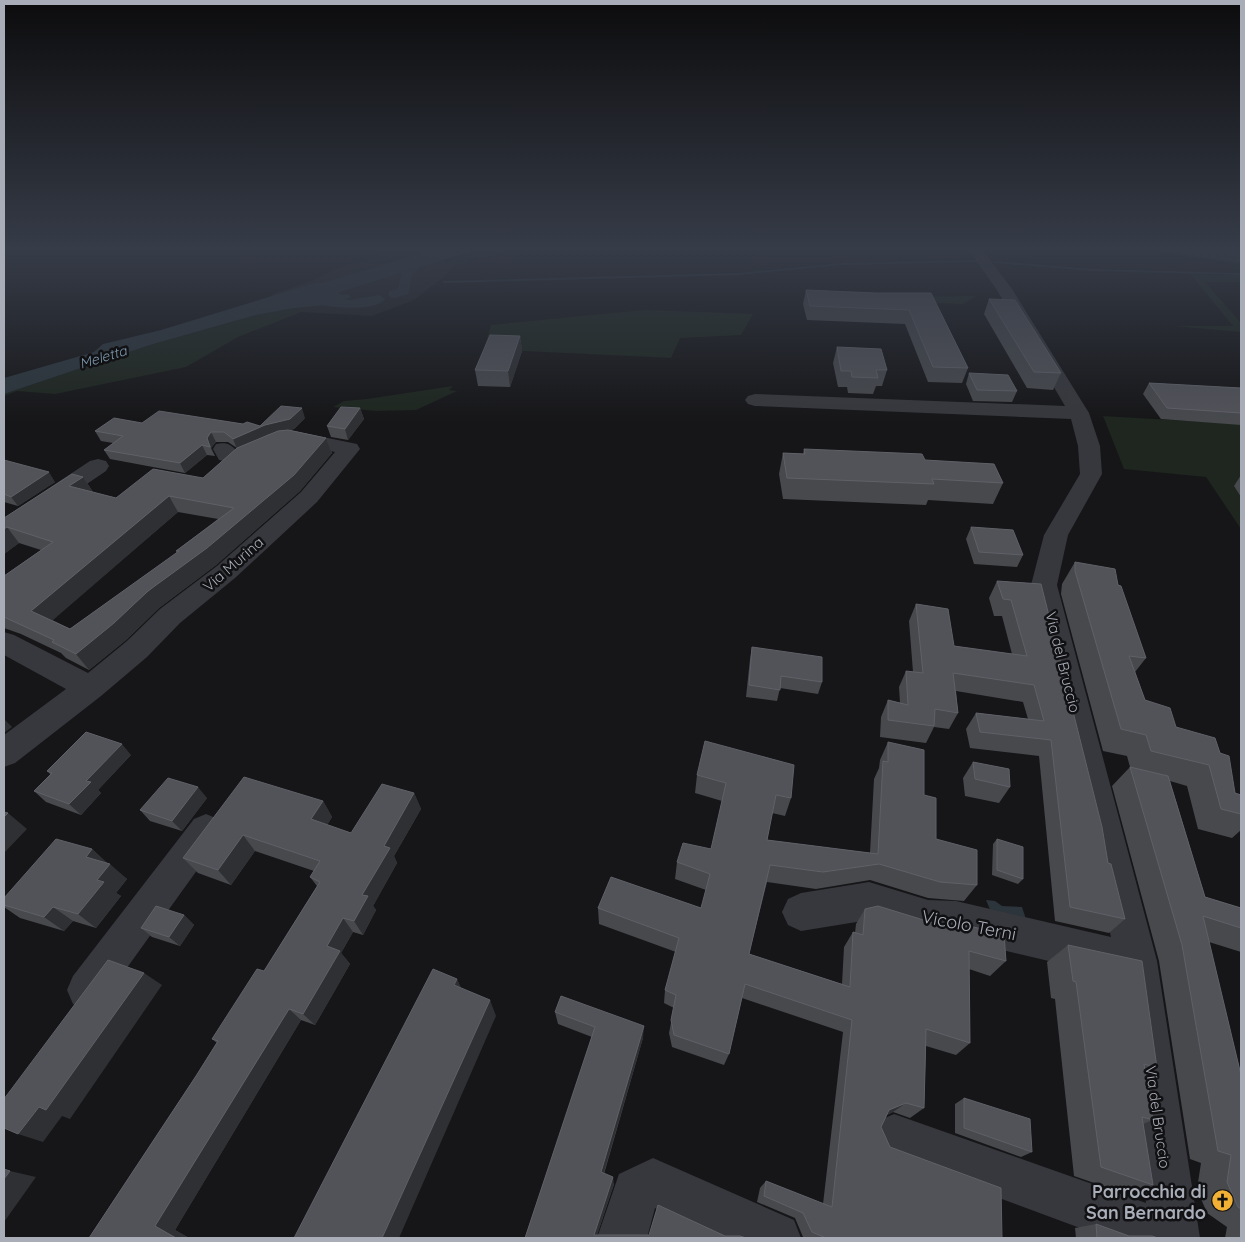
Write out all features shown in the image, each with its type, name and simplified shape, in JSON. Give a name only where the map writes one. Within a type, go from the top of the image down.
[{"type":"street","name":"Via del Bruccio","points":[[1014,306],[1079,413],[1089,446],[1091,474],[1056,535],[1044,585],[1106,844],[1137,961],[1175,1238]]},
{"type":"street","points":[[755,400],[1079,413]]},
{"type":"street","name":"Via Murina","points":[[4,754],[90,688],[137,649],[170,616],[226,572],[309,497],[349,450],[294,437],[277,440],[239,458],[227,455],[224,450]]},
{"type":"street","points":[[4,529],[98,466]]},
{"type":"street","points":[[4,642],[90,688]]},
{"type":"street","points":[[69,1014],[229,799]]},
{"type":"street","name":"Vicolo Terni","points":[[801,912],[869,901],[928,919],[956,920],[1137,961]]},
{"type":"street","points":[[894,1137],[1175,1238]]},
{"type":"street","points":[[622,1238],[636,1191],[653,1182],[776,1238]]},
{"type":"shaded area","points":[[290,306],[398,306],[372,316],[301,312]]},
{"type":"shaded area","points":[[1216,306],[1226,306],[1241,323],[1241,332],[1173,326],[1233,326]]},
{"type":"shaded area","points":[[294,308],[301,312],[238,337],[186,367],[55,394],[17,391],[4,396],[4,394],[150,345],[256,315]]},
{"type":"shaded area","points":[[645,310],[753,314],[741,335],[680,338],[671,358],[484,349],[491,325]]},
{"type":"shaded area","points":[[453,386],[449,390],[457,391],[416,410],[377,411],[333,407],[344,401]]},
{"type":"shaded area","points":[[1103,416],[1241,424],[1241,529],[1206,477],[1124,469]]},
{"type":"water","name":"Meletta","points":[[240,306],[314,306],[256,315],[150,345],[4,394],[4,378],[94,352],[103,344],[161,330]]},
{"type":"water","points":[[986,900],[995,901],[1002,906],[1022,907],[1028,925],[994,919]]},
{"type":"building","points":[[810,306],[937,306],[968,368],[933,367],[909,310]]},
{"type":"building","points":[[993,306],[1019,306],[1061,373],[1034,372]]},
{"type":"building","points":[[490,335],[520,336],[508,371],[475,370]]},
{"type":"building","points":[[837,347],[881,349],[887,370],[876,370],[878,378],[852,377],[851,371],[841,371]]},
{"type":"building","points":[[969,373],[1008,375],[1017,391],[977,390]]},
{"type":"building","points":[[1149,383],[1241,388],[1241,413],[1167,408]]},
{"type":"building","points":[[281,406],[302,408],[290,419],[265,425],[233,439],[224,432],[211,432],[207,438],[210,447],[202,445],[180,463],[104,450],[123,436],[95,431],[114,418],[142,423],[159,411],[243,424],[247,422],[260,426]]},
{"type":"building","points":[[341,407],[360,408],[345,429],[327,426]]},
{"type":"building","points":[[288,430],[326,438],[294,475],[207,548],[148,591],[114,623],[76,654],[52,642],[54,640],[4,617],[4,576],[53,542],[7,527],[4,529],[4,518],[72,474],[83,477],[69,486],[116,498],[153,469],[203,478],[237,448],[278,431]],"holes":[[[169,496],[234,508],[176,551],[179,551],[70,629],[31,611]]]},
{"type":"building","points":[[804,449],[922,454],[925,460],[994,464],[1003,483],[932,479],[934,484],[787,478],[783,453],[805,454]]},
{"type":"building","points":[[4,460],[49,472],[11,497],[4,494]]},
{"type":"building","points":[[971,527],[1013,530],[1023,555],[979,552]]},
{"type":"building","points":[[1075,562],[1115,569],[1118,585],[1121,586],[1146,658],[1129,656],[1145,700],[1170,708],[1176,727],[1215,738],[1220,753],[1229,756],[1235,793],[1241,795],[1241,814],[1221,809],[1209,765],[1151,751],[1146,735],[1121,729],[1075,571]]},
{"type":"building","points":[[997,581],[1041,584],[1102,827],[1108,863],[1111,864],[1125,919],[1070,907],[1051,740],[980,732],[976,713],[1044,721],[1034,685],[953,673],[958,713],[935,709],[934,726],[888,720],[888,700],[908,705],[906,671],[923,673],[916,604],[948,609],[954,646],[1027,656],[1011,600],[1003,599]]},
{"type":"building","points":[[752,647],[822,657],[822,682],[781,676],[780,690],[749,685]]},
{"type":"building","points":[[86,732],[122,744],[86,781],[91,782],[69,804],[34,791],[52,773],[47,771]]},
{"type":"building","points":[[705,741],[794,765],[791,798],[776,795],[767,840],[878,854],[883,761],[888,762],[888,742],[924,750],[924,795],[936,798],[936,839],[977,850],[977,885],[940,882],[879,864],[823,872],[770,865],[749,954],[850,987],[853,932],[863,935],[865,909],[878,906],[940,925],[969,926],[1004,934],[1006,961],[969,951],[970,1043],[926,1029],[924,1108],[906,1103],[889,1110],[881,1127],[890,1147],[1001,1188],[1002,1238],[826,1238],[812,1232],[803,1213],[764,1196],[766,1181],[832,1207],[852,1020],[745,984],[729,1054],[674,1035],[671,1020],[676,995],[665,990],[679,938],[598,908],[611,877],[701,908],[710,874],[677,862],[683,843],[711,849],[726,783],[697,775]]},
{"type":"building","points":[[973,762],[1009,769],[1010,787],[975,779]]},
{"type":"building","points":[[1130,767],[1168,776],[1205,897],[1241,908],[1241,928],[1203,916],[1241,1075],[1241,1209],[1238,1207],[1227,1182],[1231,1155],[1218,1151],[1182,945]]},
{"type":"building","points":[[244,777],[323,801],[311,819],[351,833],[382,784],[414,793],[384,846],[390,848],[362,895],[368,896],[354,921],[343,918],[327,946],[340,951],[303,1014],[289,1009],[155,1226],[176,1238],[89,1238],[218,1041],[212,1039],[257,969],[264,971],[320,882],[310,877],[320,861],[243,835],[218,870],[183,858]]},
{"type":"building","points":[[168,778],[198,787],[172,821],[140,810]]},
{"type":"building","points":[[56,839],[92,849],[86,857],[110,864],[97,880],[104,882],[78,914],[53,907],[44,917],[4,905],[4,898]]},
{"type":"building","points":[[997,839],[1023,847],[1023,879],[997,870]]},
{"type":"building","points":[[156,906],[184,915],[169,937],[141,928]]},
{"type":"building","points":[[1068,945],[1142,961],[1157,1068],[1144,1064],[1153,1120],[1142,1117],[1153,1185],[1101,1167],[1076,982],[1073,981]]},
{"type":"building","points":[[108,960],[144,973],[46,1110],[39,1107],[18,1134],[4,1128],[4,1099]]},
{"type":"building","points":[[433,969],[457,979],[454,985],[490,1000],[382,1238],[294,1238]]},
{"type":"building","points":[[561,996],[644,1026],[601,1172],[613,1177],[594,1235],[649,1235],[658,1205],[725,1236],[746,1238],[525,1238],[595,1027],[555,1012]]},
{"type":"building","points":[[964,1098],[1030,1119],[1032,1152],[964,1128]]},
{"type":"building","points":[[4,1169],[10,1171],[4,1179]]},
{"type":"building","points":[[1096,1224],[1129,1236],[1152,1236],[1158,1238],[1097,1238]]},
{"type":"place","name":"Parrocchia di San Bernardo","points":[[1222,1201]]}]
